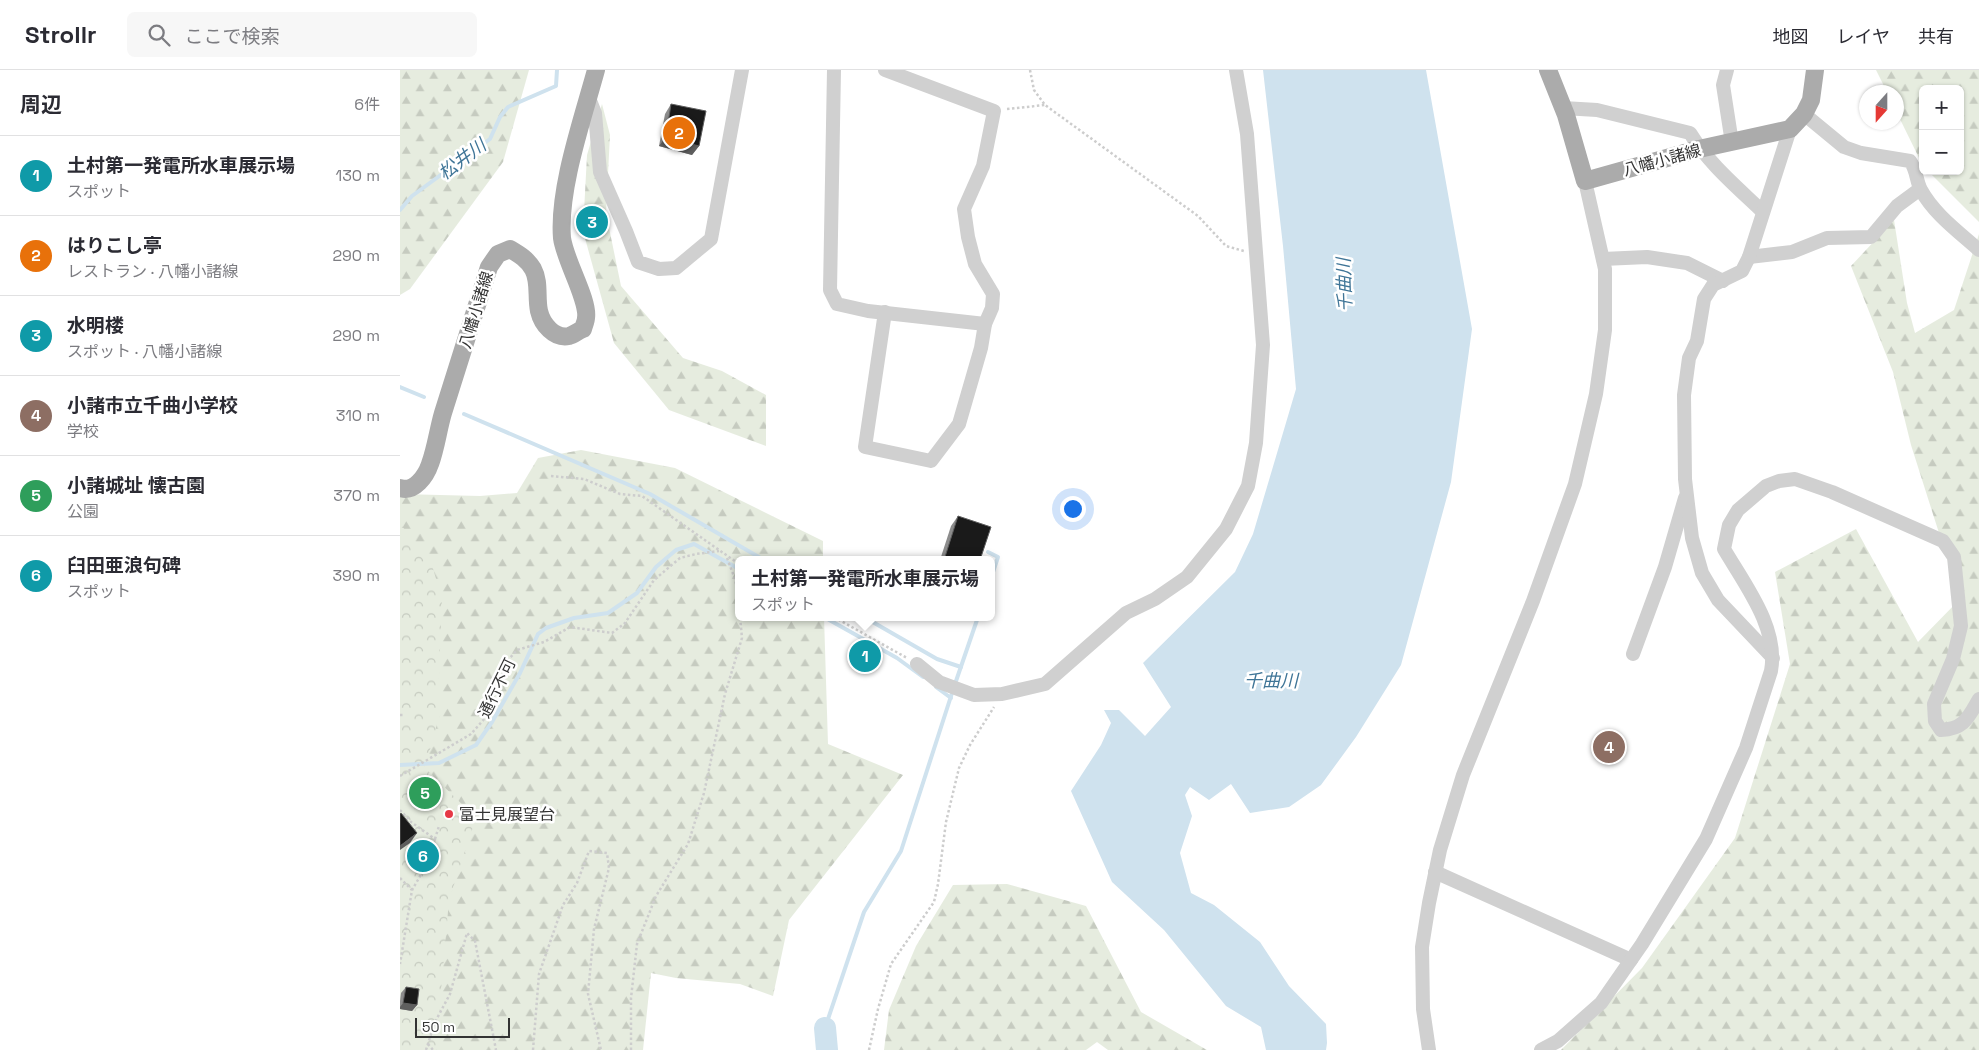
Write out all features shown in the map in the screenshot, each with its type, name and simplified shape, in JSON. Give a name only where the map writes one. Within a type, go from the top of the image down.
[{"type":"main road","name":"八幡小諸線","points":[[400,488],[411,488],[421,480],[430,465],[449,395],[489,267],[498,254],[510,250],[524,257],[534,271],[538,290],[539,312],[545,325],[554,334],[570,336],[583,329],[586,318],[586,306],[572,273],[562,239],[562,208],[570,169],[596,70]]},
{"type":"main road","points":[[1548,70],[1563,108],[1585,182]]},
{"type":"main road","points":[[1790,129],[1804,114],[1811,100],[1815,70]]},
{"type":"main road","name":"八幡小諸線","points":[[1585,182],[1699,149],[1790,129]]},
{"type":"street","points":[[589,98],[595,113],[600,172],[638,262],[659,269],[676,268],[711,239],[742,70]]},
{"type":"street","points":[[834,70],[830,290],[837,304],[868,311],[985,324]]},
{"type":"street","points":[[885,70],[994,111],[983,166],[964,209],[968,237],[975,264],[992,294],[992,308],[985,324],[981,348],[959,424],[930,460],[865,446],[885,312]]},
{"type":"street","points":[[917,664],[939,682],[974,695],[1002,694],[1046,684],[1126,614],[1155,599],[1187,577],[1226,529],[1248,486],[1256,443],[1263,345],[1248,134],[1236,70]]},
{"type":"street","points":[[1726,70],[1722,85],[1732,143]]},
{"type":"street","points":[[1563,108],[1597,110],[1690,134],[1699,149],[1763,212]]},
{"type":"street","points":[[1804,114],[1844,147],[1861,153],[1910,161],[1914,167],[1920,189],[1938,213],[1979,250]]},
{"type":"street","points":[[1773,659],[1718,600],[1702,574],[1692,538],[1687,492],[1684,395],[1689,358],[1697,340],[1704,299],[1713,285],[1742,271],[1749,257],[1790,129]]},
{"type":"street","points":[[1429,1050],[1423,1009],[1422,947],[1435,872],[1463,775],[1533,601],[1575,484],[1596,394],[1605,330],[1605,268],[1585,182]]},
{"type":"street","points":[[1749,257],[1792,252],[1827,238],[1871,236],[1897,206],[1920,189]]},
{"type":"street","points":[[1603,259],[1647,257],[1687,263],[1723,281]]},
{"type":"street","points":[[1541,1050],[1558,1041],[1601,1003],[1631,960],[1706,839],[1746,748],[1771,671],[1773,659],[1766,623],[1724,550],[1729,525],[1738,510],[1766,486],[1779,481],[1795,479],[1832,492],[1943,541],[1954,557],[1960,626],[1953,659],[1934,704],[1935,721],[1941,730],[1955,730],[1968,718],[1979,699]]},
{"type":"street","points":[[1633,654],[1665,567],[1687,492]]},
{"type":"street","points":[[1435,872],[1631,960]]},
{"type":"path","points":[[1030,70],[1034,90],[1045,105],[1198,216],[1226,246],[1257,255]]},
{"type":"path","points":[[994,111],[1045,105]]},
{"type":"path","points":[[551,476],[584,479],[620,494],[642,496],[735,562]]},
{"type":"path","name":"通行不可","points":[[400,776],[471,734],[485,718],[509,659],[517,650],[544,642],[570,627],[612,633],[626,623],[654,580],[680,558],[719,551]]},
{"type":"path","points":[[726,557],[735,579]]},
{"type":"path","points":[[631,1050],[631,998],[637,944],[656,896],[688,844],[704,792],[725,694],[742,638],[740,621]]},
{"type":"path","points":[[841,621],[917,664]]},
{"type":"path","points":[[869,1050],[891,964],[934,902],[946,822],[958,768],[1002,694]]},
{"type":"path","points":[[400,810],[411,822],[435,839]]},
{"type":"path","points":[[400,964],[412,890],[429,861],[439,826]]},
{"type":"path","points":[[533,1050],[539,974],[563,905],[577,884],[589,851],[607,853],[609,868],[594,929],[588,994],[601,1050]]},
{"type":"path","points":[[400,878],[412,890]]},
{"type":"path","points":[[426,1050],[435,1022],[450,994],[467,934],[475,941],[496,1050]]},
{"type":"path","points":[[428,1044],[433,1050]]},
{"type":"green space","points":[[400,70],[529,70],[503,162],[410,289],[400,295]]},
{"type":"green space","points":[[1876,70],[1979,70],[1979,222],[1932,175],[1964,175],[1964,85],[1919,85],[1919,158],[1904,127],[1904,85],[1884,85]]},
{"type":"green space","points":[[602,104],[610,135],[606,213],[621,286],[683,358],[722,371],[766,395],[766,446],[669,410],[614,343],[583,231],[587,155]]},
{"type":"green space","points":[[1894,220],[1907,303],[1915,333],[1954,310],[1979,234],[1979,1050],[1561,1050],[1642,968],[1735,838],[1790,664],[1775,572],[1856,529],[1918,642],[1960,599],[1911,445],[1893,372],[1851,266]]},
{"type":"green space","points":[[581,450],[675,468],[823,541],[823,556],[735,556],[735,621],[824,621],[828,744],[903,775],[789,920],[773,996],[740,984],[676,978],[651,973],[643,1050],[400,1050],[400,494],[480,496],[517,493],[538,458]]},
{"type":"green space","points":[[400,524],[430,559],[442,598],[438,701],[445,707],[437,721],[435,735],[424,767],[476,818],[449,900],[436,1050],[400,1050]]},
{"type":"green space","points":[[1007,884],[1086,906],[1141,1012],[1207,1050],[1108,1050],[1097,1042],[1086,1050],[884,1050],[889,1010],[916,946],[953,885]]},
{"type":"water","name":"千曲川","points":[[1263,70],[1426,70],[1472,329],[1451,482],[1401,665],[1356,737],[1321,785],[1289,807],[1250,813],[1231,784],[1209,800],[1190,787],[1185,795],[1192,816],[1180,853],[1191,893],[1214,905],[1260,942],[1289,986],[1326,1024],[1326,1050],[1266,1050],[1261,1027],[1226,1006],[1164,930],[1112,882],[1071,791],[1101,745],[1111,723],[1104,710],[1119,710],[1145,736],[1171,707],[1143,663],[1235,572],[1253,534],[1296,389],[1283,246]]},
{"type":"building","points":[[671,104],[706,111],[699,146],[666,137]]},
{"type":"building","points":[[592,207],[605,211],[600,224],[588,221]]},
{"type":"building","points":[[958,516],[991,527],[981,556],[945,556]]},
{"type":"building","points":[[400,814],[417,833],[400,846]]},
{"type":"building","points":[[406,987],[419,989],[417,1005],[403,1003]]},
{"type":"waterway","name":"松井川","points":[[400,210],[412,196],[490,139],[500,117],[508,107],[556,86],[557,70]]},
{"type":"waterway","points":[[400,387],[424,397]]},
{"type":"waterway","points":[[464,414],[650,494],[757,556]]},
{"type":"waterway","points":[[400,765],[439,763],[476,745],[492,722],[520,673],[538,634],[546,628],[574,618],[608,613],[637,593],[656,567],[676,550],[694,544],[735,567]]},
{"type":"waterway","points":[[988,552],[998,557],[995,566]]},
{"type":"waterway","points":[[831,621],[897,658],[923,677]]},
{"type":"waterway","points":[[871,621],[937,659],[961,667]]},
{"type":"waterway","points":[[955,684],[977,621]]},
{"type":"waterway","points":[[936,687],[951,698]]},
{"type":"waterway","points":[[825,1028],[864,912],[901,851],[953,690]]},
{"type":"waterway","points":[[825,1028],[827,1050]]},
{"type":"place","name":"はりこし亭","points":[[679,133]]},
{"type":"place","name":"水明楼","points":[[592,222]]},
{"type":"place","name":"土村第一発電所水車展示場","points":[[865,656]]},
{"type":"place","name":"小諸市立千曲小学校","points":[[1609,747]]},
{"type":"place","name":"小諸城址 懐古園","points":[[425,793]]},
{"type":"place","name":"富士見展望台","points":[[449,814]]},
{"type":"place","name":"臼田亜浪句碑","points":[[423,856]]}]
